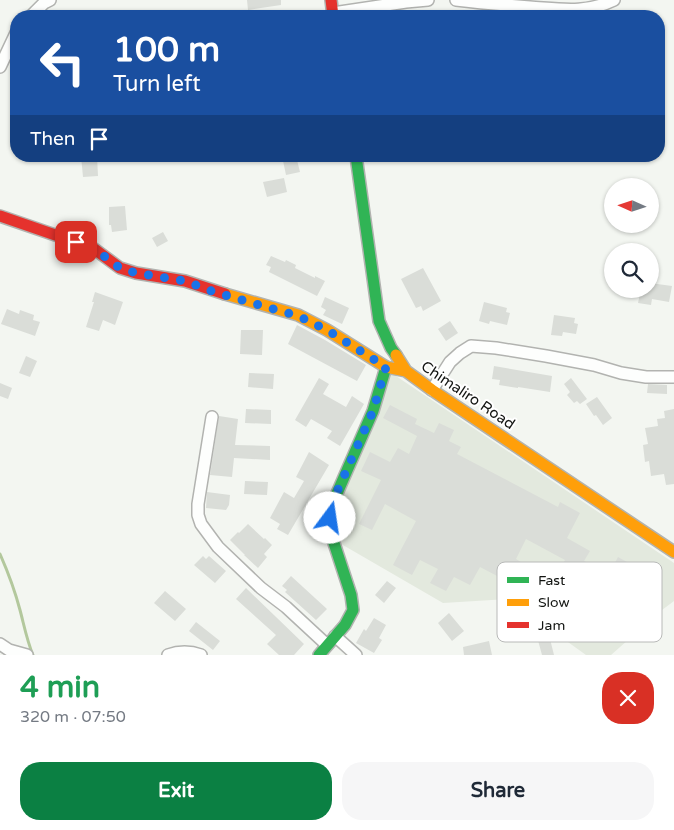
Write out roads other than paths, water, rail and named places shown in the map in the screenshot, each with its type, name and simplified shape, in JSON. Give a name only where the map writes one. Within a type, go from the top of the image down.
[{"type":"street","points":[[37,10],[50,0]]},
{"type":"street","points":[[365,10],[428,0]]},
{"type":"street","points":[[456,0],[559,10]]},
{"type":"street","points":[[588,10],[614,0]]},
{"type":"street","points":[[0,67],[10,46]]},
{"type":"street","name":"Chimaliro Road","points":[[357,162],[379,321],[391,348],[406,371],[674,552]]},
{"type":"street","points":[[0,216],[93,248],[120,268],[185,281],[214,292],[298,316],[327,330],[386,367],[406,371]]},
{"type":"street","points":[[432,390],[450,362],[471,346],[546,356],[646,377],[674,377]]},
{"type":"street","points":[[319,655],[345,624],[353,610],[351,595],[332,538],[330,526],[331,507],[373,411],[386,367]]},
{"type":"street","points":[[212,417],[198,504],[198,516],[201,524],[218,547],[261,588],[331,641],[356,655]]},
{"type":"street","points":[[0,644],[16,653],[27,655]]},
{"type":"street","points":[[168,655],[176,652],[201,655]]},
{"type":"waterway","points":[[0,554],[14,589],[33,655]]}]
